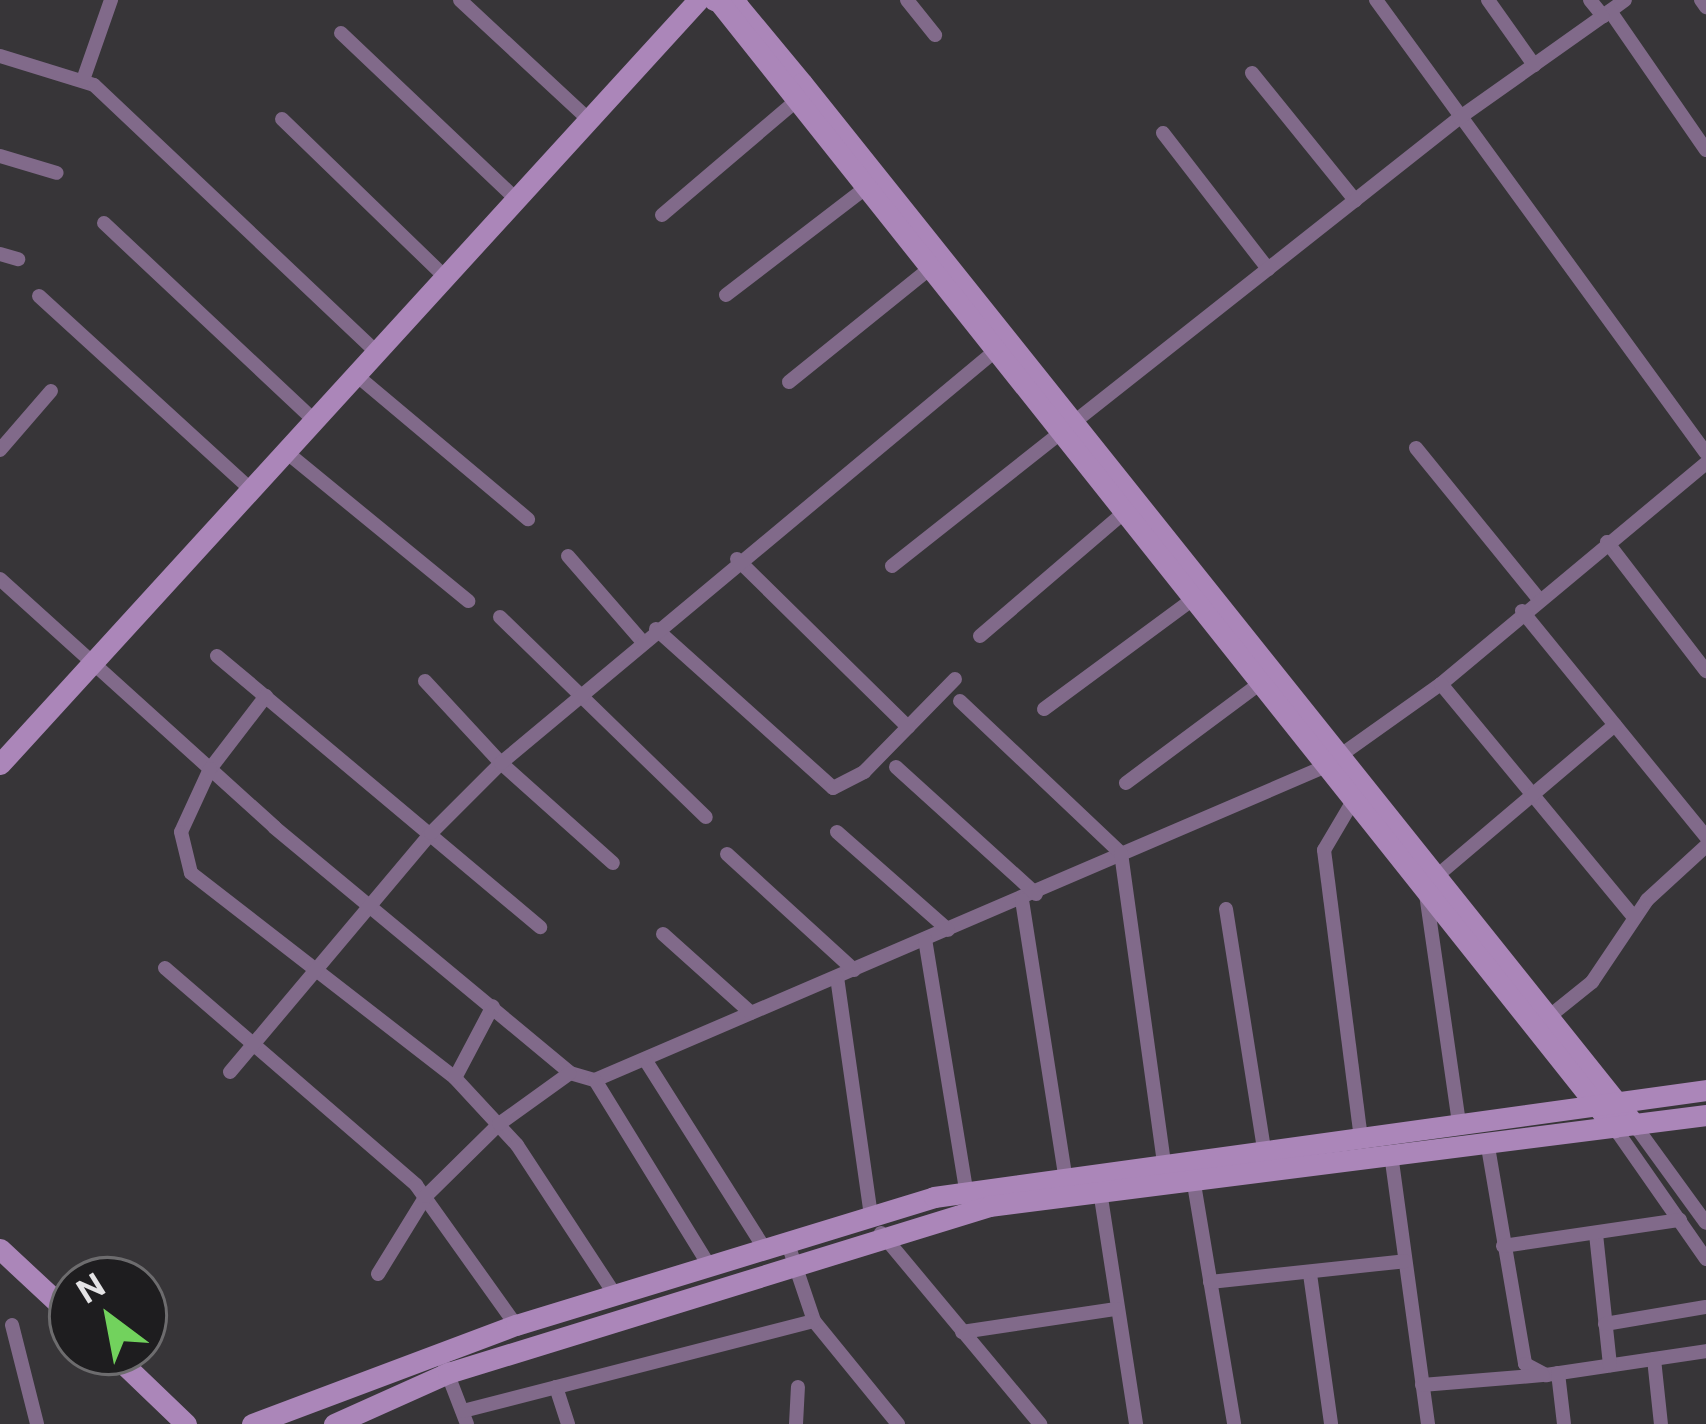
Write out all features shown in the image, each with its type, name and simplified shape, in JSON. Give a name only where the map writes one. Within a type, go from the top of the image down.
[{"type":"street","points":[[83,80],[110,0]]},
{"type":"street","points":[[460,0],[590,121]]},
{"type":"street","points":[[908,0],[935,35]]},
{"type":"street","points":[[1376,0],[1706,453]]},
{"type":"street","points":[[1488,0],[1534,65]]},
{"type":"street","points":[[1590,0],[1606,14],[1706,148]]},
{"type":"street","points":[[892,566],[1459,118],[1625,0]]},
{"type":"street","points":[[0,764],[517,199],[710,1]]},
{"type":"street","points":[[710,1],[864,189],[934,264]]},
{"type":"street","points":[[710,1],[738,6],[1128,509],[1332,762],[1551,1015],[1607,1103]]},
{"type":"street","points":[[341,33],[517,199]]},
{"type":"street","points":[[0,56],[83,80],[376,352]]},
{"type":"street","points":[[1252,73],[1354,200]]},
{"type":"street","points":[[662,215],[795,102]]},
{"type":"street","points":[[282,119],[446,277]]},
{"type":"street","points":[[1163,133],[1268,269]]},
{"type":"street","points":[[0,156],[57,173]]},
{"type":"street","points":[[726,295],[864,189]]},
{"type":"street","points":[[104,223],[314,419]]},
{"type":"street","points":[[0,254],[18,259]]},
{"type":"street","points":[[789,382],[934,264]]},
{"type":"street","points":[[39,296],[250,489]]},
{"type":"street","points":[[230,1072],[431,832],[501,763],[737,559],[1000,347]]},
{"type":"street","points":[[355,374],[528,519]]},
{"type":"street","points":[[0,450],[6,431],[51,392]]},
{"type":"street","points":[[1416,448],[1538,598]]},
{"type":"street","points":[[285,451],[468,601]]},
{"type":"street","points":[[0,579],[210,769],[569,1072],[595,1080],[1029,897],[1332,762],[1441,684],[1522,610],[1706,463]]},
{"type":"street","points":[[1128,509],[1189,602],[1258,686],[1332,762],[1353,801],[1432,880],[1624,1126],[1706,1221]]},
{"type":"street","points":[[980,636],[1128,509]]},
{"type":"street","points":[[1607,542],[1706,671]]},
{"type":"street","points":[[568,556],[642,641]]},
{"type":"street","points":[[737,559],[908,727]]},
{"type":"street","points":[[1044,709],[1189,602]]},
{"type":"street","points":[[1522,610],[1706,842],[1634,917],[1600,974],[1551,1015]]},
{"type":"street","points":[[500,617],[706,817]]},
{"type":"street","points":[[656,629],[833,788],[852,783],[955,679]]},
{"type":"street","points":[[217,656],[540,927]]},
{"type":"street","points":[[425,681],[501,763],[613,863]]},
{"type":"street","points":[[1441,684],[1634,917]]},
{"type":"street","points":[[1126,783],[1258,686]]},
{"type":"street","points":[[266,696],[210,769],[181,832],[184,859],[204,888],[455,1078],[499,1124],[614,1294]]},
{"type":"street","points":[[959,700],[1121,853],[1164,1162]]},
{"type":"street","points":[[1432,880],[1615,725]]},
{"type":"street","points":[[896,766],[1029,897],[1065,1175]]},
{"type":"street","points":[[1353,801],[1324,850],[1361,1137]]},
{"type":"street","points":[[837,832],[948,930]]},
{"type":"street","points":[[727,854],[854,970]]},
{"type":"street","points":[[1432,880],[1459,1124]]},
{"type":"street","points":[[1226,909],[1264,1150]]},
{"type":"street","points":[[663,934],[751,1013]]},
{"type":"street","points":[[926,939],[967,1190]]},
{"type":"street","points":[[165,968],[426,1196],[516,1325]]},
{"type":"street","points":[[837,977],[876,1224],[1040,1424]]},
{"type":"street","points":[[455,1078],[493,1006]]},
{"type":"street","points":[[646,1061],[783,1253],[814,1321],[895,1422]]},
{"type":"street","points":[[378,1274],[426,1196],[499,1124],[569,1072]]},
{"type":"street","points":[[595,1080],[709,1265]]},
{"type":"street","points":[[334,1424],[448,1373],[967,1190],[1706,1090]]},
{"type":"street","points":[[876,1224],[1100,1190],[1706,1114]]},
{"type":"street","points":[[1624,1126],[1706,1259]]},
{"type":"street","points":[[1486,1141],[1518,1352],[1552,1374],[1564,1424]]},
{"type":"street","points":[[1390,1154],[1428,1424]]},
{"type":"street","points":[[1193,1178],[1234,1424]]},
{"type":"street","points":[[1100,1190],[1136,1424]]},
{"type":"street","points":[[1503,1246],[1680,1220]]},
{"type":"street","points":[[1596,1234],[1610,1365]]},
{"type":"street","points":[[0,1250],[48,1294]]},
{"type":"street","points":[[252,1424],[516,1325],[709,1265],[783,1253]]},
{"type":"street","points":[[1210,1282],[1405,1261]]},
{"type":"street","points":[[1310,1274],[1331,1424]]},
{"type":"street","points":[[1605,1324],[1706,1307]]},
{"type":"street","points":[[962,1332],[1116,1309]]},
{"type":"street","points":[[438,1352],[465,1418],[556,1387],[814,1321]]},
{"type":"street","points":[[11,1325],[37,1424]]},
{"type":"street","points":[[1422,1385],[1552,1374],[1706,1351]]},
{"type":"street","points":[[1654,1359],[1661,1424]]},
{"type":"street","points":[[136,1376],[186,1424]]},
{"type":"street","points":[[556,1387],[568,1424]]},
{"type":"street","points":[[796,1424],[798,1387]]}]
